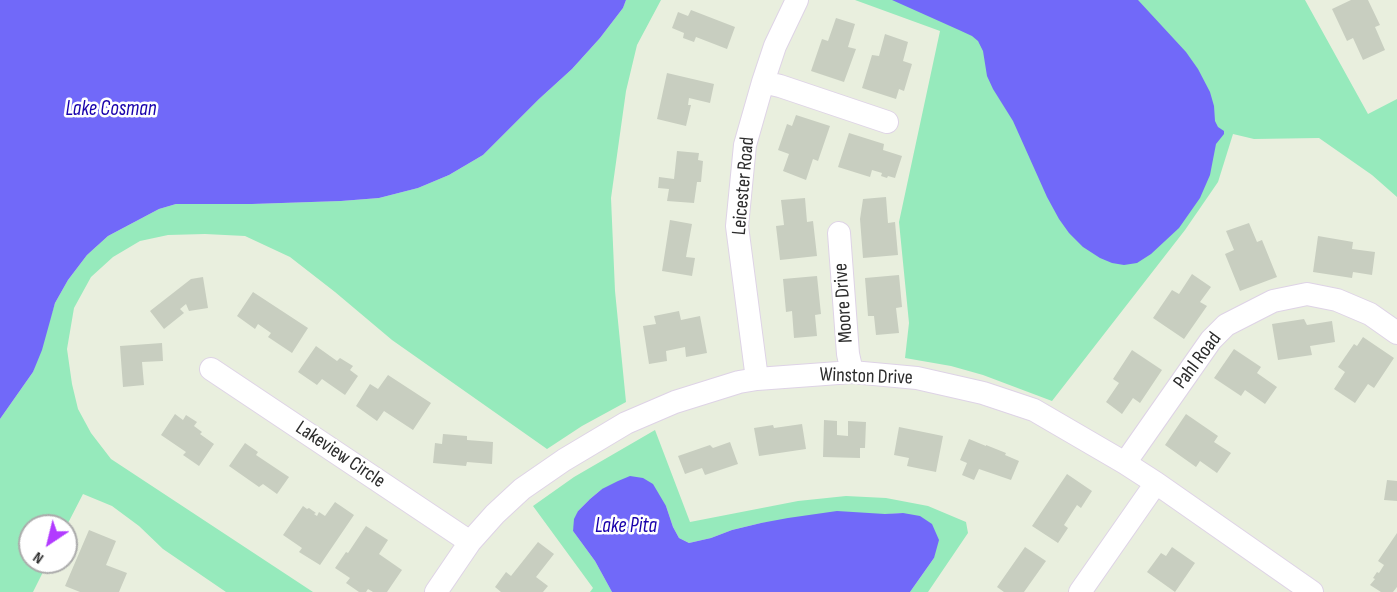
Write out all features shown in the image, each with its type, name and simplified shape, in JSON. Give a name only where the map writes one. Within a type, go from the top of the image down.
[{"type":"street","name":"Leicester Road","points":[[757,379],[737,226],[745,145],[775,46],[797,0]]},
{"type":"street","points":[[763,82],[887,122]]},
{"type":"street","name":"Moore Drive","points":[[839,232],[848,354],[852,372]]},
{"type":"street","name":"Pahl Road","points":[[1125,463],[1211,340],[1226,325],[1262,306],[1273,301],[1307,294],[1337,300],[1370,314],[1397,333]]},
{"type":"street","name":"Lakeview Circle","points":[[210,369],[470,542]]},
{"type":"street","name":"Winston Drive","points":[[436,592],[470,542],[522,489],[564,460],[626,423],[675,402],[739,382],[852,372],[917,378],[983,393],[1034,410],[1156,483],[1312,592]]},
{"type":"street","points":[[1080,592],[1156,483]]},
{"type":"green space","points":[[626,0],[661,0],[637,45],[626,91],[611,198],[615,291],[626,402],[582,426],[547,449],[392,340],[290,257],[245,236],[168,235],[140,241],[113,257],[91,277],[74,308],[67,349],[78,409],[91,433],[111,459],[313,592],[226,592],[163,549],[139,526],[112,506],[83,494],[73,514],[18,514],[18,574],[42,574],[33,592],[0,592],[0,419],[33,372],[55,303],[68,280],[87,255],[108,236],[159,209],[176,204],[252,204],[379,198],[418,188],[449,175],[483,155],[572,69],[623,8]]},
{"type":"green space","points":[[855,0],[1305,0],[1368,114],[1397,99],[1397,197],[1372,175],[1319,138],[1254,139],[1233,134],[1218,182],[1185,230],[1052,401],[983,375],[951,366],[905,358],[909,323],[899,222],[940,31]]},
{"type":"green space","points":[[655,430],[690,522],[798,501],[846,496],[886,498],[928,506],[966,522],[968,533],[928,592],[910,592],[934,558],[903,513],[761,523],[689,543],[679,538],[666,506],[602,489],[578,511],[573,531],[595,561],[612,592],[590,592],[593,588],[533,506],[574,477]]},
{"type":"water","name":"Lake Cosman","points":[[0,0],[626,0],[623,8],[600,38],[572,69],[483,155],[449,175],[418,188],[379,198],[252,204],[176,204],[159,209],[108,236],[87,255],[68,280],[55,303],[42,350],[33,372],[0,419]]},
{"type":"water","points":[[892,0],[1138,0],[1186,52],[1198,69],[1210,92],[1215,121],[1224,131],[1216,144],[1210,175],[1200,198],[1179,228],[1151,254],[1137,263],[1124,265],[1112,263],[1083,247],[1069,233],[1047,197],[1013,121],[987,76],[983,51],[978,41],[972,36]]},
{"type":"water","name":"Lake Pita","points":[[630,476],[643,478],[653,484],[666,506],[679,538],[689,543],[761,523],[837,511],[903,513],[920,516],[932,524],[939,540],[934,558],[910,592],[612,592],[595,561],[573,531],[574,519],[578,511],[602,489]]},
{"type":"building","points":[[1351,0],[1368,0],[1380,25],[1375,27],[1385,50],[1363,60],[1353,38],[1347,41],[1332,9]]},
{"type":"building","points":[[691,10],[735,27],[727,49],[696,37],[694,42],[683,38],[684,33],[672,28],[678,12],[688,16]]},
{"type":"building","points":[[836,18],[855,24],[848,47],[856,49],[844,82],[811,71],[822,39],[828,41]]},
{"type":"building","points":[[885,34],[908,42],[903,61],[912,64],[904,91],[899,89],[896,99],[862,88],[872,55],[879,56]]},
{"type":"building","points":[[667,73],[714,84],[710,103],[689,98],[688,105],[691,105],[686,126],[657,119]]},
{"type":"building","points":[[796,115],[830,126],[818,161],[813,159],[806,180],[783,171],[789,154],[778,150],[787,124],[792,126]]},
{"type":"building","points":[[849,133],[884,144],[883,150],[902,156],[895,178],[881,176],[882,173],[872,170],[870,177],[838,167]]},
{"type":"building","points":[[677,151],[699,153],[698,160],[703,161],[701,182],[697,182],[694,203],[667,201],[669,189],[658,188],[659,177],[674,179]]},
{"type":"building","points":[[886,197],[888,223],[895,222],[898,255],[863,258],[860,219],[863,199]]},
{"type":"building","points":[[805,198],[807,222],[813,221],[817,256],[780,260],[776,226],[784,225],[781,200]]},
{"type":"building","points":[[670,220],[692,224],[686,257],[695,258],[692,276],[662,271]]},
{"type":"building","points":[[1249,223],[1257,242],[1262,240],[1277,277],[1240,291],[1225,254],[1234,250],[1226,231]]},
{"type":"building","points":[[1318,236],[1353,242],[1352,249],[1375,252],[1372,275],[1353,272],[1352,278],[1313,272]]},
{"type":"building","points":[[1192,274],[1211,287],[1200,302],[1207,306],[1184,339],[1153,318],[1172,290],[1179,294]]},
{"type":"building","points":[[899,275],[902,307],[896,308],[899,333],[876,335],[874,316],[868,316],[865,278]]},
{"type":"building","points":[[817,276],[821,314],[815,315],[817,336],[794,338],[792,311],[786,312],[783,279]]},
{"type":"building","points":[[203,277],[208,308],[189,311],[186,304],[180,309],[184,313],[164,329],[150,311],[191,279]]},
{"type":"building","points":[[253,292],[308,328],[292,353],[268,337],[271,333],[258,324],[255,329],[237,316]]},
{"type":"building","points":[[679,311],[681,320],[700,316],[707,353],[686,357],[685,347],[666,351],[667,361],[649,364],[643,326],[656,324],[654,316]]},
{"type":"building","points":[[1304,319],[1307,325],[1332,321],[1335,342],[1310,346],[1312,355],[1278,360],[1272,324]]},
{"type":"building","points":[[1363,337],[1394,358],[1374,388],[1368,384],[1355,403],[1334,389],[1345,372],[1338,367],[1354,344],[1357,346]]},
{"type":"building","points":[[162,343],[163,361],[142,362],[144,385],[123,387],[120,346]]},
{"type":"building","points":[[316,346],[337,361],[340,358],[353,366],[350,370],[358,376],[345,395],[322,379],[317,385],[298,372]]},
{"type":"building","points":[[1234,349],[1261,367],[1257,373],[1277,387],[1265,404],[1245,390],[1241,396],[1214,378]]},
{"type":"building","points":[[1132,350],[1162,370],[1140,403],[1133,398],[1122,414],[1106,402],[1119,383],[1113,379]]},
{"type":"building","points":[[388,375],[431,403],[413,430],[384,411],[377,421],[356,406],[370,384],[378,389]]},
{"type":"building","points":[[175,414],[183,420],[186,415],[197,422],[194,426],[202,432],[200,434],[214,444],[199,466],[183,455],[186,452],[161,435]]},
{"type":"building","points":[[1186,414],[1218,436],[1214,442],[1231,453],[1217,473],[1200,461],[1196,467],[1165,445]]},
{"type":"building","points":[[824,420],[837,421],[837,435],[848,436],[848,421],[866,422],[865,448],[860,448],[860,458],[823,457]]},
{"type":"building","points":[[802,424],[806,449],[759,456],[754,428]]},
{"type":"building","points":[[899,427],[943,436],[936,472],[907,466],[909,458],[894,455]]},
{"type":"building","points":[[443,434],[467,436],[467,440],[493,442],[492,464],[467,462],[466,466],[433,463],[435,443],[442,444]]},
{"type":"building","points":[[969,439],[1006,453],[1005,455],[1019,461],[1011,480],[979,469],[974,480],[962,475],[967,463],[960,460]]},
{"type":"building","points":[[730,442],[738,464],[705,475],[702,468],[685,474],[678,456],[710,445],[713,448]]},
{"type":"building","points":[[245,443],[258,452],[256,455],[289,477],[277,494],[263,484],[259,487],[229,466]]},
{"type":"building","points":[[1067,474],[1092,491],[1081,508],[1077,505],[1064,525],[1068,528],[1058,543],[1032,526]]},
{"type":"building","points":[[1387,480],[1397,481],[1397,501],[1384,500]]},
{"type":"building","points":[[335,502],[354,515],[320,565],[299,552],[302,548],[283,535],[303,506],[316,513],[314,514],[317,516],[319,512],[325,516]]},
{"type":"building","points":[[366,526],[388,540],[379,554],[402,570],[387,592],[373,592],[368,589],[366,592],[359,592],[346,583],[350,578],[335,568]]},
{"type":"building","points":[[89,530],[116,541],[106,565],[127,573],[119,592],[80,592],[65,586],[70,574],[78,574],[78,556]]},
{"type":"building","points":[[1397,533],[1397,587],[1393,592],[1381,592],[1370,585],[1384,565],[1378,561]]},
{"type":"building","points":[[538,542],[554,554],[536,577],[548,586],[543,592],[501,592],[495,587],[506,572],[511,576]]},
{"type":"building","points":[[1025,547],[1046,561],[1024,592],[1004,592],[997,587]]},
{"type":"building","points":[[1172,547],[1195,563],[1175,592],[1147,572],[1161,553],[1166,556]]}]
